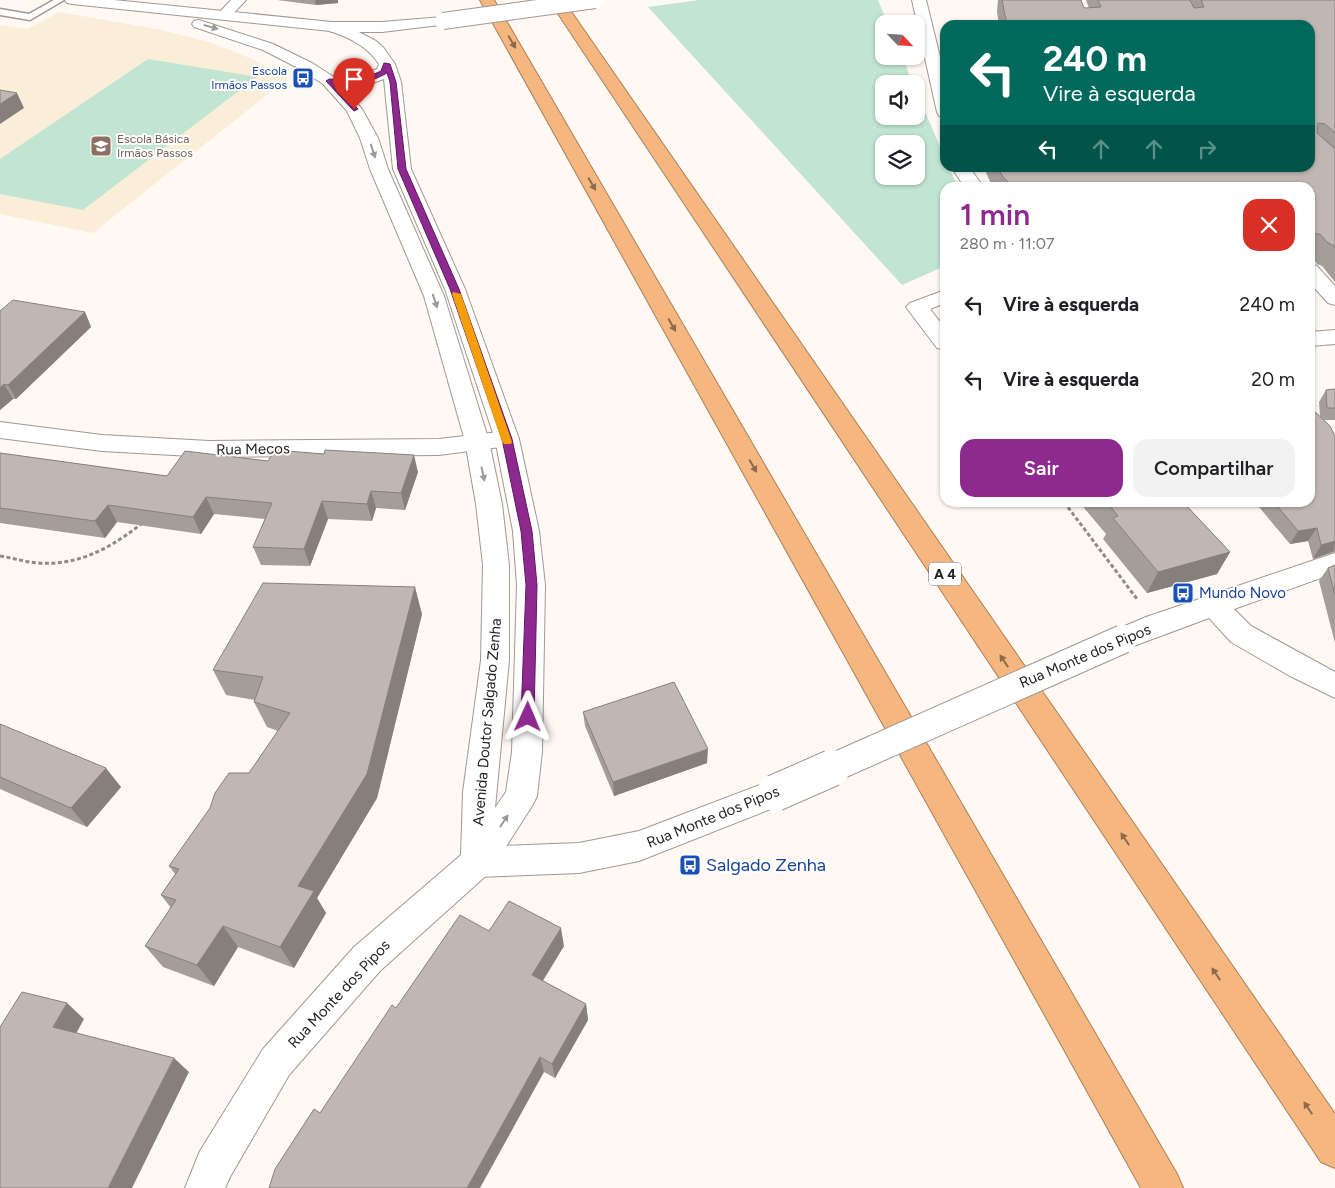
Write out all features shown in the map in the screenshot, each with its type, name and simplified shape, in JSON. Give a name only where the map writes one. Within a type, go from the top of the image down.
[{"type":"highway","points":[[488,0],[1163,1188]]},
{"type":"highway","name":"A 4","points":[[556,0],[1335,1148]]},
{"type":"main road","name":"Avenida Doutor Salgado Zenha","points":[[72,0],[112,6],[211,27],[268,47],[306,66],[329,81],[354,109],[369,138],[379,169],[434,296],[476,441],[490,504],[496,565],[495,660],[479,792],[477,862]]},
{"type":"main road","points":[[224,15],[239,0]]},
{"type":"main road","points":[[332,27],[382,27],[443,21],[595,0]]},
{"type":"main road","points":[[919,0],[940,90]]},
{"type":"main road","name":"Avenida Doutor Salgado Zenha","points":[[112,6],[224,15],[332,27],[356,35],[383,57],[393,82],[402,169],[455,289],[507,439],[526,531],[532,585],[527,752],[521,796],[477,862]]},
{"type":"main road","points":[[383,57],[380,42],[388,35],[404,28],[443,21]]},
{"type":"main road","name":"Avenida Doutor Salgado Zenha","points":[[268,47],[259,40],[260,33],[279,25],[304,23]]},
{"type":"main road","name":"Avenida Doutor Salgado Zenha","points":[[329,81],[353,83],[365,81],[384,72],[383,57]]},
{"type":"main road","points":[[1315,276],[1335,299]]},
{"type":"main road","points":[[940,298],[917,306],[940,337]]},
{"type":"main road","points":[[1315,339],[1335,337]]},
{"type":"main road","name":"Rua Mecos","points":[[0,430],[102,443],[209,450],[439,448],[476,441],[507,439]]},
{"type":"main road","name":"Rua Monte dos Pipos","points":[[205,1188],[214,1165],[276,1062],[367,959],[477,862],[579,858],[639,846],[775,793],[1156,625],[1335,563]]},
{"type":"main road","points":[[1214,606],[1242,634],[1335,686]]},
{"type":"lane","points":[[0,12],[30,17],[60,0]]},
{"type":"path","points":[[1068,507],[1156,625]]},
{"type":"path","points":[[0,556],[40,564],[69,564],[105,550],[146,520]]},
{"type":"shaded area","name":"Escola Básica Irmãos Passos","points":[[59,12],[162,30],[212,43],[252,59],[288,78],[93,233],[0,214],[0,25],[28,29]]},
{"type":"green space","points":[[699,0],[878,0],[884,15],[875,15],[875,65],[906,65],[909,75],[875,75],[875,125],[925,125],[925,112],[940,146],[940,172],[951,172],[956,182],[940,182],[940,268],[902,285],[648,7]]},
{"type":"green space","points":[[148,59],[257,77],[83,210],[0,194],[0,159]]},
{"type":"building","points":[[1002,0],[1081,0],[1084,8],[1101,7],[1098,0],[1190,0],[1194,8],[1204,7],[1201,0],[1335,0],[1335,133],[1325,124],[1318,123],[1317,133],[1335,149],[1335,248],[1320,234],[1315,234],[1315,182],[1008,182],[1000,172],[1315,172],[1315,20],[1006,20]]},
{"type":"building","points":[[0,90],[17,93],[0,104]]},
{"type":"building","points":[[13,300],[85,312],[8,385],[4,384],[0,388],[0,311]]},
{"type":"building","points":[[1335,389],[1335,408],[1327,408],[1326,390]]},
{"type":"building","points":[[1315,412],[1330,426],[1335,436],[1335,541],[1321,545],[1317,528],[1298,531],[1278,507],[1315,507]]},
{"type":"building","points":[[275,450],[324,454],[325,450],[414,455],[401,493],[371,491],[367,504],[322,501],[304,549],[253,547],[272,503],[206,497],[193,517],[108,505],[95,521],[0,508],[0,453],[167,476],[185,451],[268,461]]},
{"type":"building","points":[[1111,507],[1188,507],[1230,552],[1158,572],[1113,518],[1118,516]]},
{"type":"building","points":[[1335,565],[1335,595],[1328,568]]},
{"type":"building","points":[[263,583],[415,587],[367,774],[298,886],[314,891],[280,947],[223,926],[197,965],[145,946],[176,900],[161,895],[179,869],[169,866],[210,808],[215,793],[229,773],[249,773],[290,713],[254,702],[263,677],[213,670]]},
{"type":"building","points":[[674,682],[708,749],[613,782],[583,712]]},
{"type":"building","points":[[0,724],[106,768],[71,808],[0,777]]},
{"type":"building","points":[[509,901],[561,928],[532,975],[586,1004],[552,1064],[540,1057],[467,1188],[269,1188],[275,1169],[314,1109],[320,1113],[392,1005],[396,1008],[460,915],[489,931]]},
{"type":"building","points":[[22,992],[67,1003],[53,1027],[174,1058],[108,1188],[0,1188],[0,1027]]},
{"type":"slow traffic","points":[[456,294],[507,442]]},
{"type":"place","name":"Escola Irmãos Passos","points":[[303,78]]},
{"type":"place","name":"Escola Básica Irmãos Passos","points":[[101,146]]},
{"type":"place","name":"Mundo Novo","points":[[1183,593]]},
{"type":"place","name":"Salgado Zenha","points":[[690,865]]},
{"type":"route","points":[[354,109],[329,81],[353,83],[365,81],[384,72],[387,64],[393,82],[402,169],[455,289],[507,439],[526,531],[532,585],[529,630],[528,717]]}]
